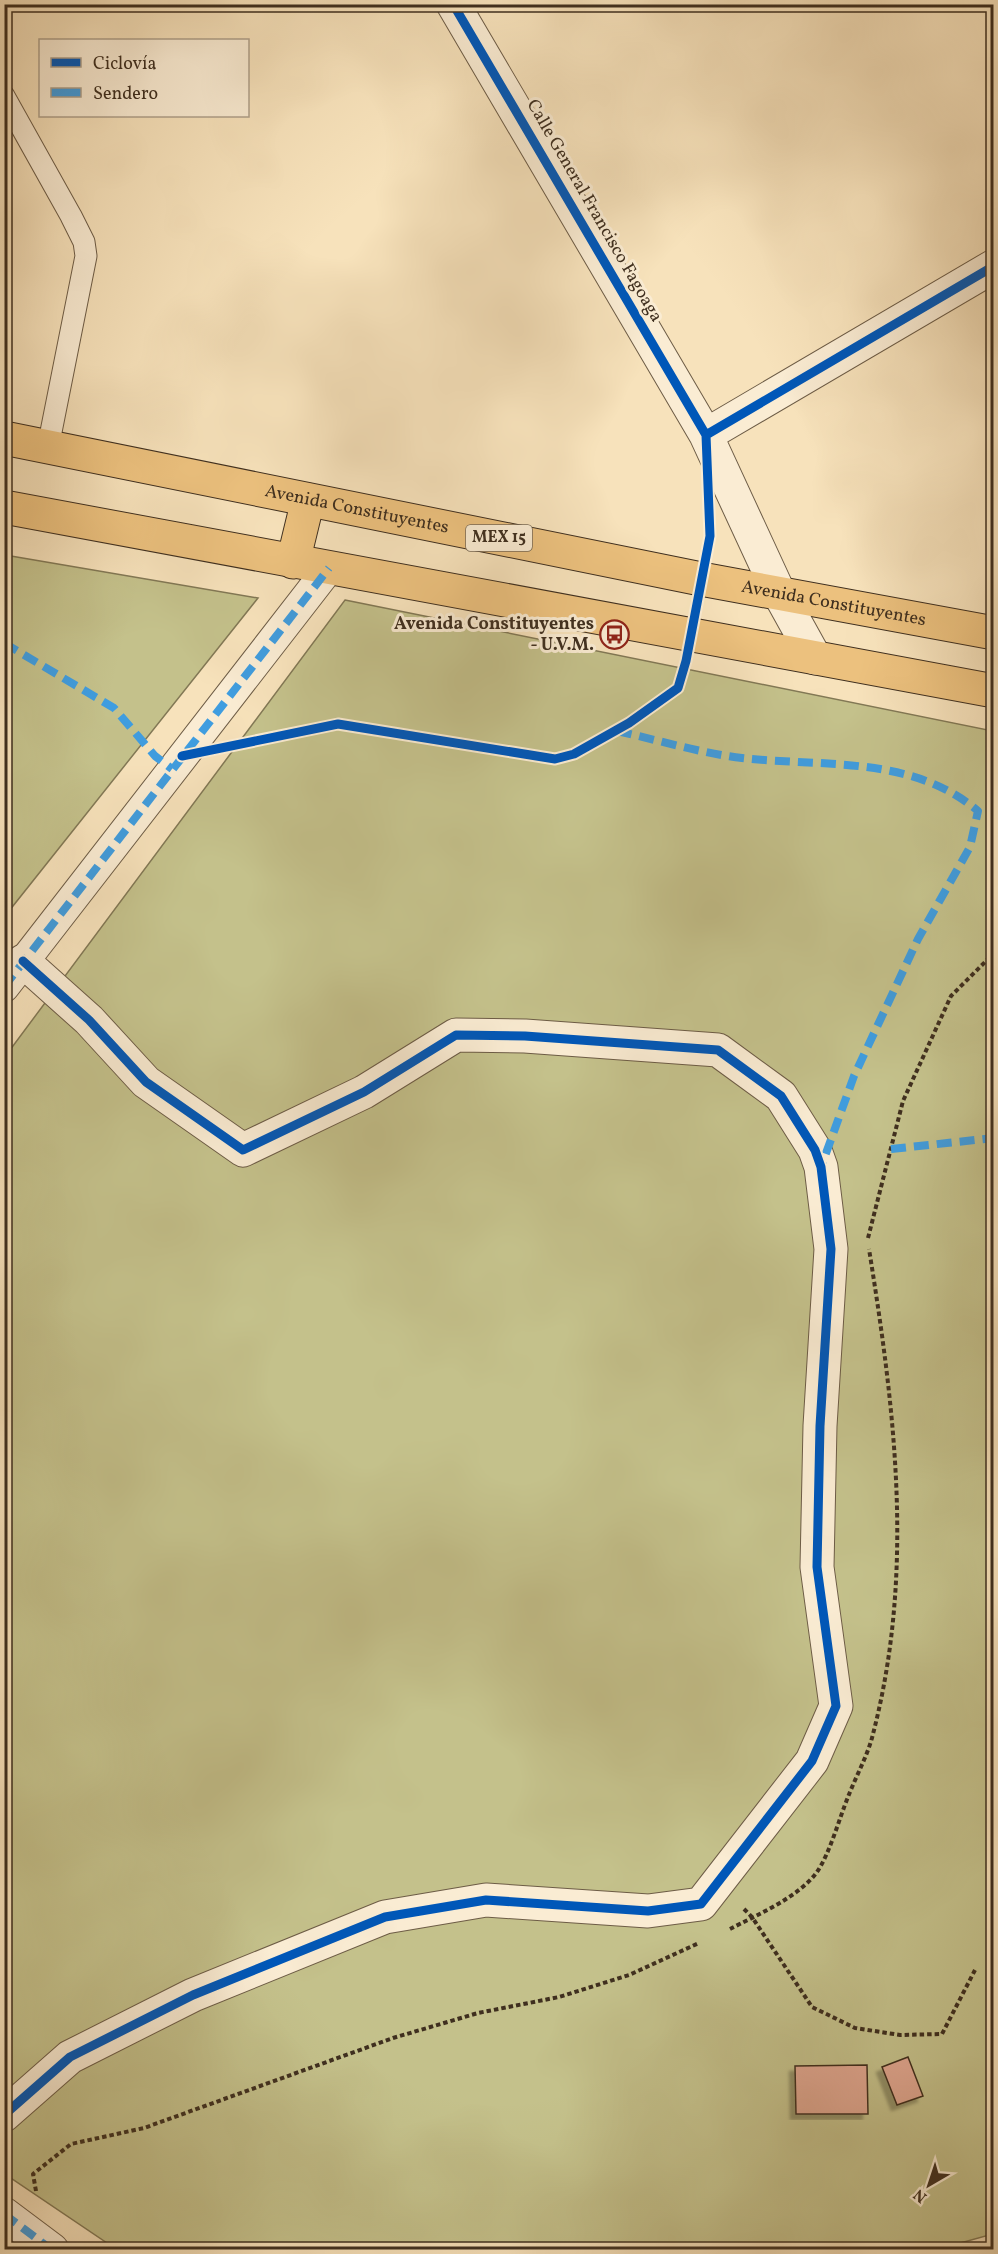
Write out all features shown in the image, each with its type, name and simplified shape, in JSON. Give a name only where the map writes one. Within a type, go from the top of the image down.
[{"type":"main road","name":"Avenida Constituyentes","points":[[4,438],[779,593],[993,633]]},
{"type":"main road","points":[[293,562],[308,500]]},
{"type":"main road","points":[[4,507],[993,691]]},
{"type":"street","name":"Calle General Francisco Fagoaga","points":[[453,4],[706,435],[779,593],[815,658]]},
{"type":"street","points":[[706,435],[993,266]]},
{"type":"street","points":[[4,2115],[70,2057],[193,1995],[385,1917],[486,1900],[648,1911],[701,1904],[812,1761],[836,1706],[817,1567],[820,1426],[831,1249],[821,1167],[815,1150],[781,1096],[718,1050],[525,1036],[456,1035],[364,1092],[243,1150],[146,1082],[89,1020],[14,974],[329,568]]},
{"type":"street","points":[[4,2214],[52,2250]]},
{"type":"lane","points":[[4,96],[71,216],[84,242],[86,256],[48,447]]},
{"type":"path","points":[[723,1933],[785,1899],[816,1873],[873,1735],[887,1665],[898,1560],[897,1468],[884,1343],[868,1239],[903,1101],[951,996],[993,953]]},
{"type":"path","points":[[717,1884],[752,1917],[812,2007],[855,2028],[900,2035],[942,2034],[975,1970]]},
{"type":"path","points":[[37,2196],[33,2174],[71,2144],[144,2128],[393,2038],[478,2013],[559,1997],[629,1976],[703,1941]]},
{"type":"path","points":[[975,2250],[993,2245]]},
{"type":"shaded area","points":[[4,555],[258,598],[5,916]]},
{"type":"shaded area","points":[[345,600],[993,731],[993,2234],[935,2250],[116,2249],[5,2174],[4,1058]]},
{"type":"building","points":[[908,2057],[923,2096],[897,2105],[882,2067]]},
{"type":"building","points":[[867,2065],[868,2114],[796,2114],[795,2066]]},
{"type":"marked path","points":[[4,987],[329,568]]},
{"type":"marked path","points":[[4,643],[114,708],[155,756],[172,769]]},
{"type":"marked path","points":[[617,731],[726,756],[834,764],[895,772],[925,780],[952,793],[978,811],[970,847],[918,939],[854,1076],[821,1167]]},
{"type":"marked path","points":[[891,1149],[994,1138]]},
{"type":"marked path","points":[[4,2214],[52,2250]]},
{"type":"cycle path","points":[[182,756],[338,724],[555,759],[574,754],[629,723],[678,688],[686,661],[710,536],[706,435],[453,4]]},
{"type":"cycle path","points":[[706,435],[994,266]]},
{"type":"cycle path","points":[[4,2115],[70,2057],[193,1995],[385,1917],[486,1900],[648,1911],[701,1904],[812,1761],[836,1706],[817,1567],[820,1426],[831,1249],[821,1167],[815,1150],[781,1096],[718,1050],[525,1036],[456,1035],[364,1092],[243,1150],[146,1082],[89,1020],[23,961]]},
{"type":"place","name":"Avenida Constituyentes - U.V.M.","points":[[615,634]]}]
